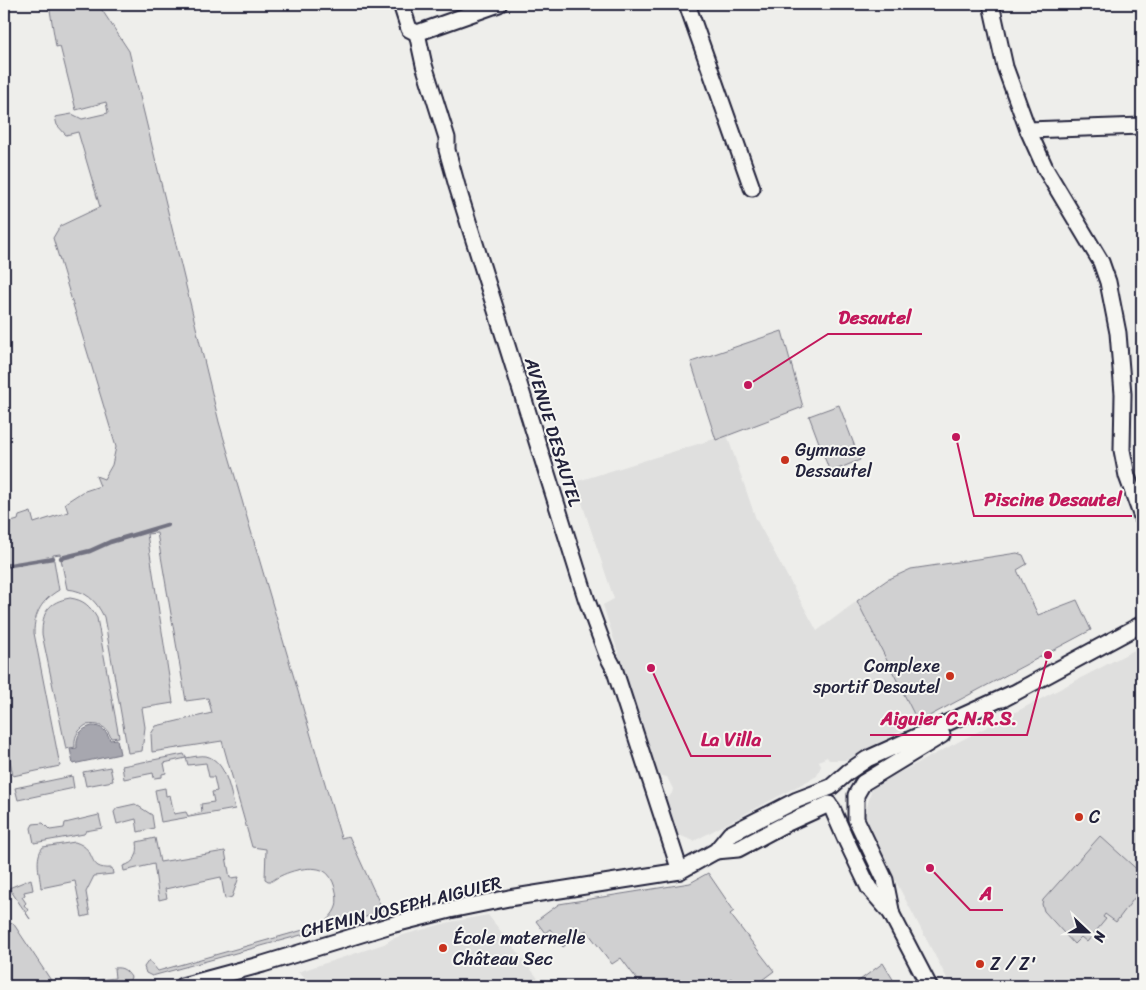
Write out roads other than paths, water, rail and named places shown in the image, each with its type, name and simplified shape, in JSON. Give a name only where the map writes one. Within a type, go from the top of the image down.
[{"type":"street","name":"AVENUE DESAUTEL","points":[[400,4],[409,30],[416,33],[447,138],[447,150],[457,186],[546,473],[586,598],[607,655],[614,668],[680,871]]},
{"type":"street","points":[[416,33],[499,4]]},
{"type":"street","points":[[687,4],[752,188]]},
{"type":"street","points":[[992,4],[1005,67],[1028,130],[1046,170],[1101,262],[1108,282],[1118,334],[1123,394],[1122,450],[1127,476],[1142,517]]},
{"type":"street","points":[[1028,130],[1142,126]]},
{"type":"street","name":"CHEMIN JOSEPH AIGUIER","points":[[716,851],[738,849],[781,826],[831,806],[837,810],[848,810],[862,782],[1011,694],[1142,624]]},
{"type":"street","name":"CHEMIN JOSEPH AIGUIER","points":[[182,986],[263,964],[382,927],[450,910],[510,898],[680,871],[716,851],[730,834],[797,800],[834,785],[848,772],[868,760],[1011,694]]},
{"type":"street","points":[[892,914],[885,880],[856,819],[855,798],[852,787],[846,783],[834,785],[828,792],[831,806],[846,840],[869,888],[892,914],[929,986]]},
{"type":"waterway","points":[[61,558],[90,551],[110,542],[167,525]]},
{"type":"waterway","points":[[4,566],[53,558]]},
{"type":"place","name":"Desautel","points":[[748,385]]},
{"type":"place","name":"Piscine Desautel","points":[[956,437]]},
{"type":"place","name":"Gymnase Dessautel","points":[[785,460]]},
{"type":"place","name":"Aiguier C.N.R.S.","points":[[1048,655]]},
{"type":"place","name":"La Villa","points":[[651,668]]},
{"type":"place","name":"Complexe sportif Desautel","points":[[950,676]]},
{"type":"place","name":"C","points":[[1079,817]]},
{"type":"place","name":"A","points":[[930,868]]},
{"type":"place","name":"École maternelle Château Sec","points":[[443,948]]},
{"type":"place","name":"Z / Z'","points":[[980,964]]}]
